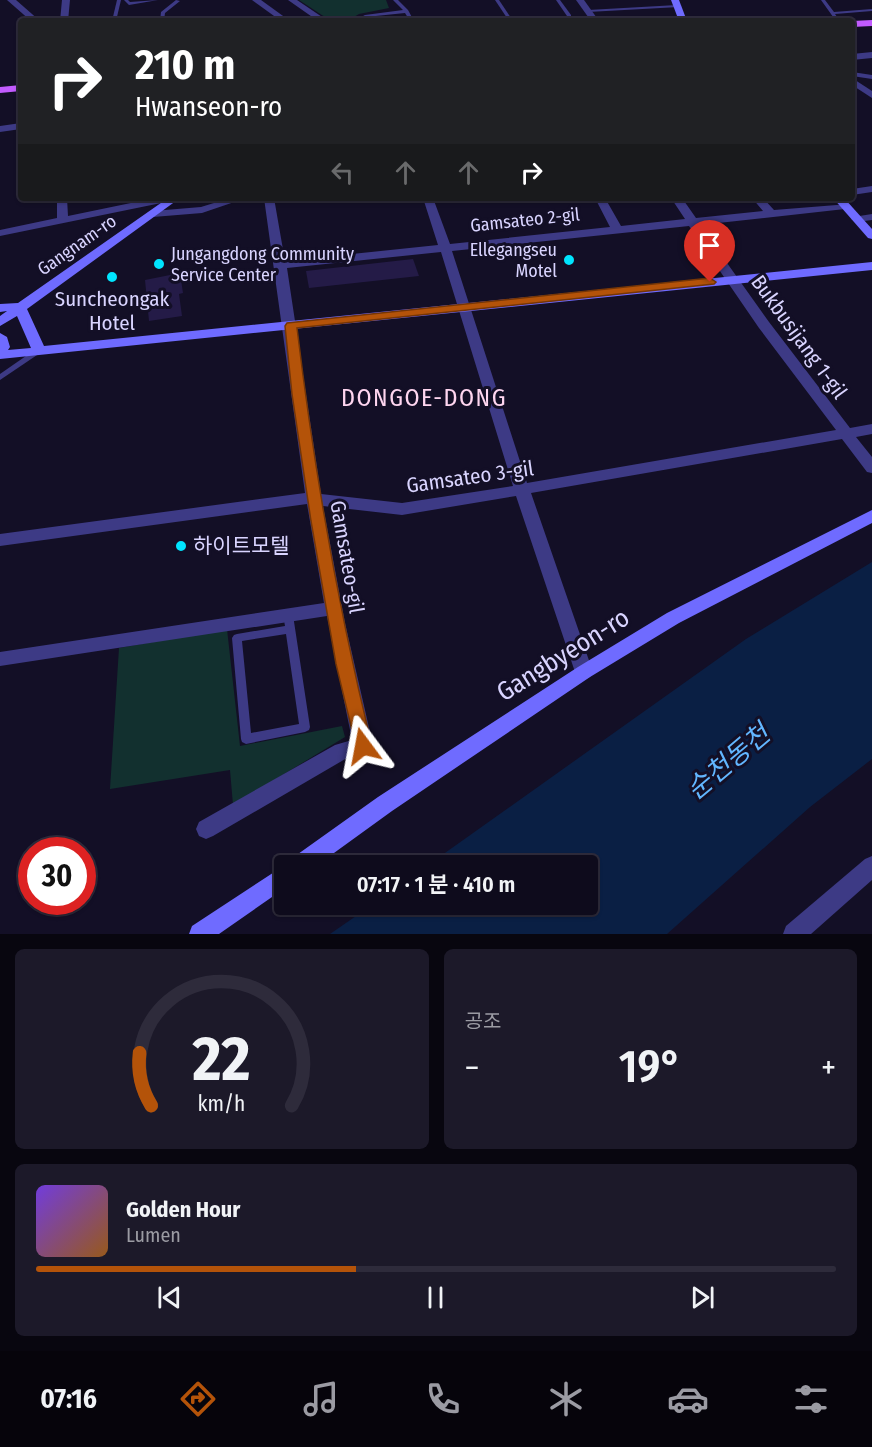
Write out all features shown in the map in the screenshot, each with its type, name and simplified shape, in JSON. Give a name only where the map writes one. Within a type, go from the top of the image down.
[{"type":"main road","points":[[676,3],[682,18]]},
{"type":"main road","points":[[855,24],[872,23]]},
{"type":"main road","points":[[0,90],[18,88]]},
{"type":"main road","name":"Gangnam-ro","points":[[0,322],[169,201]]},
{"type":"main road","points":[[841,202],[872,236]]},
{"type":"main road","points":[[0,337],[3,347],[0,354],[39,351],[872,266]]},
{"type":"main road","points":[[0,308],[20,307],[39,351]]},
{"type":"main road","points":[[0,363],[39,351]]},
{"type":"main road","name":"Gangbyeon-ro","points":[[314,855],[584,672],[673,618],[872,516]]},
{"type":"main road","points":[[200,934],[274,883]]},
{"type":"street","points":[[11,0],[32,18]]},
{"type":"street","points":[[64,18],[66,0]]},
{"type":"street","points":[[256,0],[282,18]]},
{"type":"street","points":[[292,0],[319,18]]},
{"type":"street","points":[[580,0],[594,18]]},
{"type":"street","points":[[855,55],[872,55]]},
{"type":"street","points":[[855,83],[870,93]]},
{"type":"street","points":[[0,129],[18,126]]},
{"type":"street","points":[[855,192],[872,189]]},
{"type":"street","points":[[62,201],[63,220]]},
{"type":"street","points":[[0,233],[158,201]]},
{"type":"street","points":[[153,214],[202,210],[231,201]]},
{"type":"street","name":"Gamsateo-gil","points":[[206,829],[342,751],[363,746],[333,608],[314,499],[291,326],[269,201]]},
{"type":"street","points":[[429,201],[466,308],[522,491],[584,672]]},
{"type":"street","points":[[602,201],[617,229]]},
{"type":"street","name":"Bukbusijang 1-gil","points":[[678,201],[732,279],[872,468]]},
{"type":"street","points":[[760,201],[770,213]]},
{"type":"street","name":"Gamsateo 2-gil","points":[[281,265],[770,213],[841,202]]},
{"type":"street","points":[[857,219],[872,217]]},
{"type":"street","name":"Gamsateo 3-gil","points":[[0,540],[303,498],[402,509],[522,491],[872,429]]},
{"type":"street","points":[[0,659],[289,622],[333,608]]},
{"type":"street","points":[[794,934],[872,866]]},
{"type":"lane","points":[[115,18],[119,0]]},
{"type":"lane","points":[[126,0],[129,4],[156,0]]},
{"type":"lane","points":[[396,0],[410,18]]},
{"type":"lane","points":[[497,0],[509,18]]},
{"type":"lane","points":[[558,0],[569,15]]},
{"type":"lane","points":[[823,0],[836,18]]},
{"type":"lane","points":[[162,18],[163,13],[178,1]]},
{"type":"lane","points":[[588,11],[676,3]]},
{"type":"lane","points":[[833,13],[872,10]]},
{"type":"lane","points":[[361,18],[406,11]]},
{"type":"lane","points":[[855,74],[872,77]]},
{"type":"lane","points":[[0,378],[39,351]]},
{"type":"lane","points":[[289,622],[304,727],[246,739],[237,638],[289,622]]},
{"type":"green space","points":[[299,0],[386,0],[389,8],[359,14],[352,18],[326,18]]},
{"type":"green space","points":[[227,629],[240,746],[342,726],[345,737],[233,805],[230,770],[110,789],[119,648]]},
{"type":"water","name":"순천동천","points":[[872,562],[872,759],[810,807],[667,934],[330,934],[358,915],[598,915],[598,855],[442,855],[746,639]]},
{"type":"building","points":[[413,259],[419,276],[309,288],[306,271]]},
{"type":"building","points":[[180,273],[183,293],[179,294],[182,316],[149,321],[145,280]]},
{"type":"place","name":"Ellegangseu Motel","points":[[569,260]]},
{"type":"place","name":"Jungangdong Community Service Center","points":[[159,264]]},
{"type":"place","name":"Suncheongak Hotel","points":[[112,277]]},
{"type":"place","name":"하이트모텔","points":[[181,546]]},
{"type":"district","name":"DONGOE-DONG","points":[[424,398]]},
{"type":"route","points":[[363,746],[344,664],[318,521],[298,394],[291,326],[710,282]]}]
